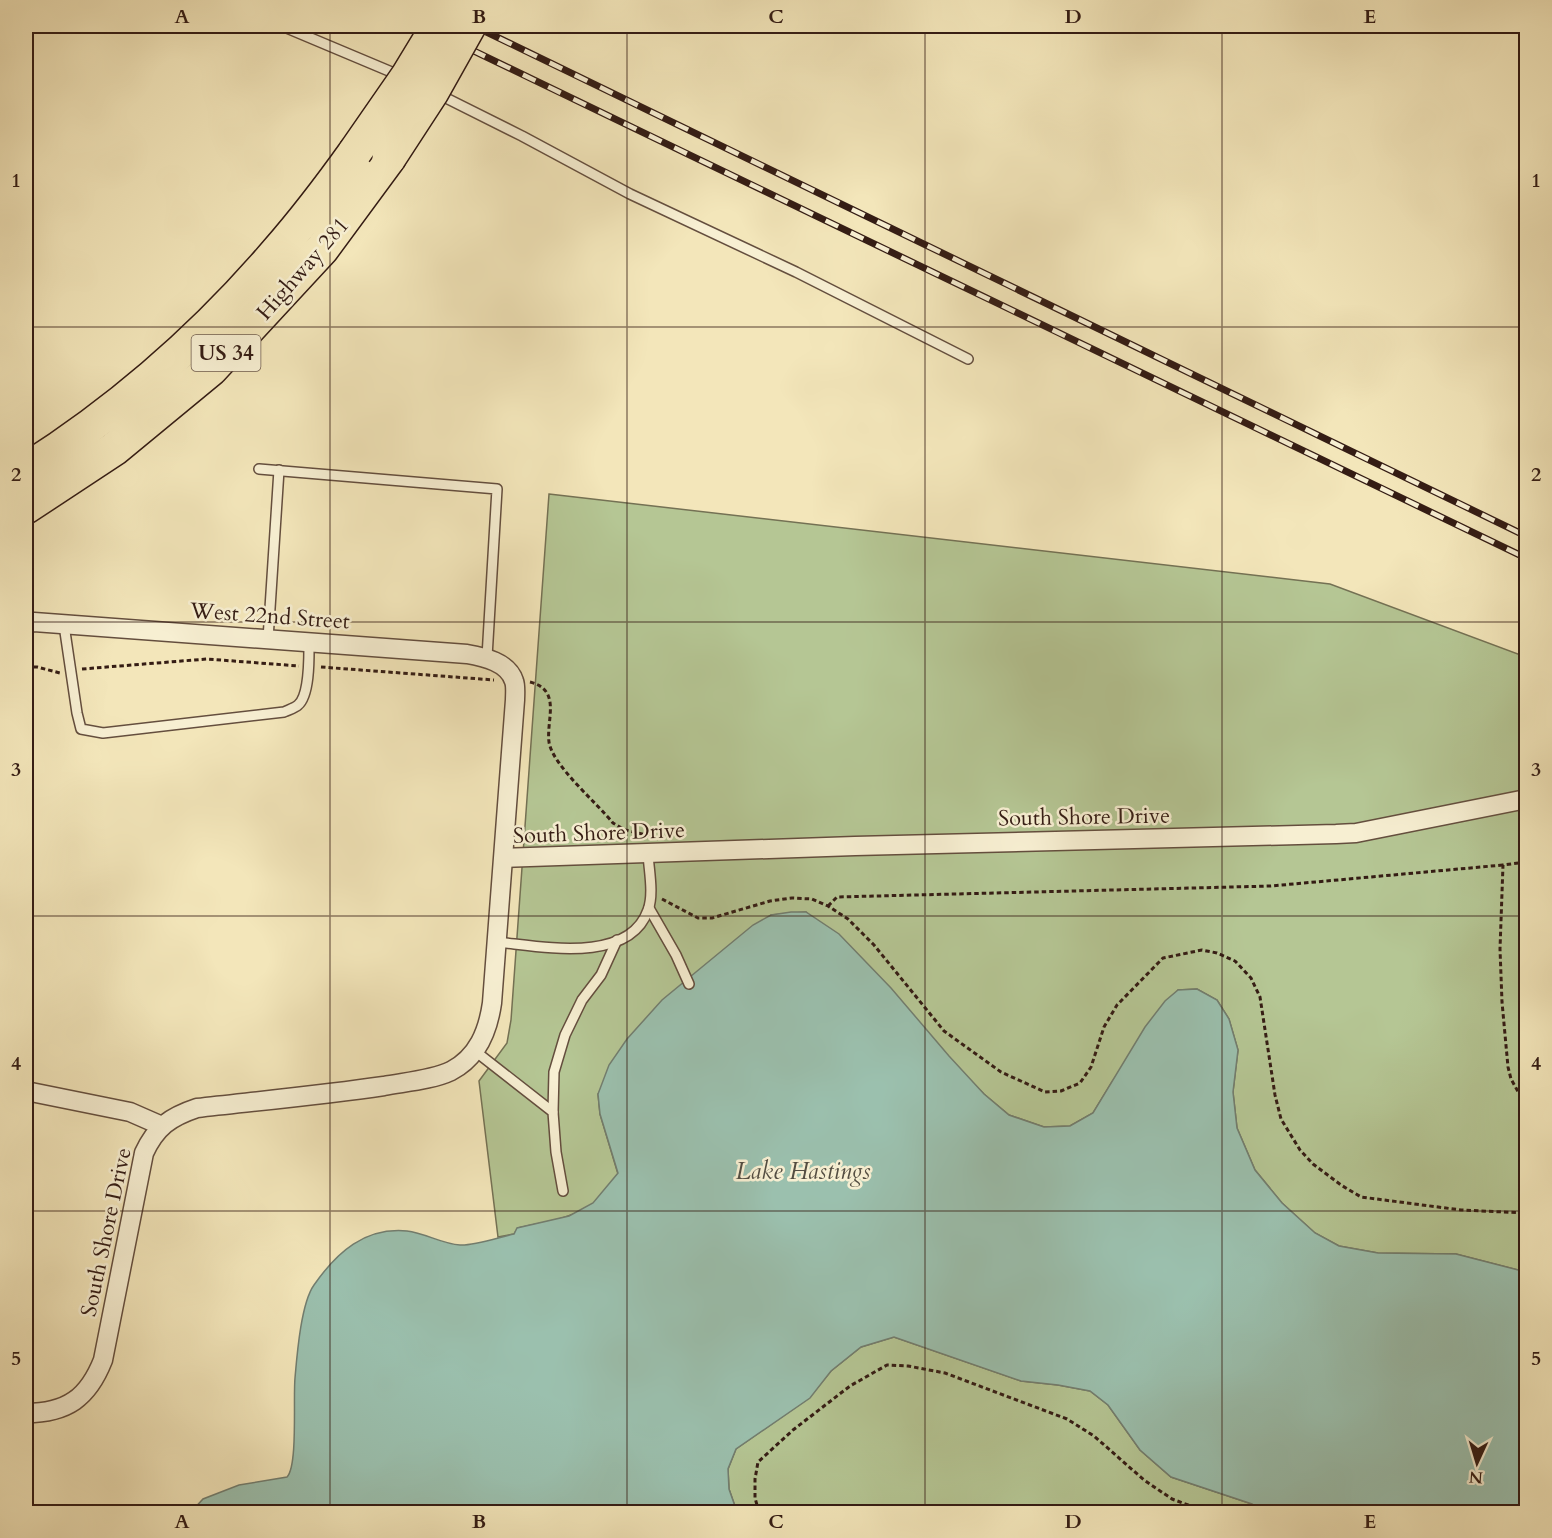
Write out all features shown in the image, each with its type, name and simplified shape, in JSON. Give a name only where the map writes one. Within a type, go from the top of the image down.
[{"type":"highway","name":"Highway 281","points":[[26,470],[115,408],[199,334],[275,255],[310,213],[355,152],[407,77],[438,26]]},
{"type":"highway","name":"Highway 281","points":[[26,507],[114,449],[211,369],[322,249],[389,158],[432,92],[469,26]]},
{"type":"street","name":"West 22nd Street","points":[[26,624],[34,622],[64,624],[479,656]]},
{"type":"street","points":[[479,656],[498,663],[514,681],[504,858]]},
{"type":"street","name":"South Shore Drive","points":[[26,1413],[53,1411],[72,1403],[87,1390],[97,1377],[103,1360],[144,1154],[150,1140],[162,1126],[176,1115],[197,1108],[352,1091],[416,1081],[450,1071],[475,1051],[484,1038],[489,1024],[504,858],[1356,833],[1527,799]]},
{"type":"street","points":[[26,1091],[130,1112],[162,1126]]},
{"type":"lane","points":[[282,26],[400,75],[522,136],[630,194],[796,272],[968,359]]},
{"type":"lane","points":[[259,469],[497,489],[479,656]]},
{"type":"lane","points":[[268,639],[279,470]]},
{"type":"lane","points":[[64,624],[76,713],[81,729],[103,733],[284,712],[298,705],[304,696],[309,642]]},
{"type":"lane","points":[[497,942],[572,949],[587,948],[617,940],[643,921],[649,908],[652,854]]},
{"type":"lane","points":[[649,908],[676,955],[689,984]]},
{"type":"lane","points":[[563,1191],[556,1152],[553,1112],[554,1072],[565,1035],[582,1000],[601,975],[617,940]]},
{"type":"lane","points":[[475,1051],[553,1112]]},
{"type":"path","points":[[26,667],[37,667],[60,673],[85,668],[207,658],[533,683],[545,689],[550,699],[549,743],[557,759],[613,824],[625,830],[650,836],[654,840],[652,854]]},
{"type":"path","points":[[828,906],[837,897],[1259,886],[1527,862]]},
{"type":"path","points":[[1503,865],[1500,949],[1508,1067],[1510,1078],[1527,1106]]},
{"type":"path","points":[[650,894],[698,918],[712,918],[770,901],[792,898],[812,899],[828,906],[848,919],[874,945],[944,1031],[1001,1071],[1045,1092],[1061,1091],[1080,1083],[1091,1067],[1104,1027],[1117,1005],[1163,958],[1202,950],[1217,953],[1235,960],[1251,978],[1260,997],[1275,1095],[1281,1119],[1300,1150],[1313,1164],[1361,1197],[1461,1210],[1527,1213]]},
{"type":"path","points":[[759,1512],[755,1498],[758,1462],[792,1430],[850,1386],[871,1372],[887,1365],[908,1366],[945,1373],[1067,1419],[1094,1436],[1144,1480],[1172,1499],[1207,1512]]},
{"type":"shaded area","points":[[549,494],[1330,584],[1526,657],[1526,1272],[1456,1254],[1378,1253],[1339,1246],[1315,1233],[1282,1203],[1255,1170],[1237,1128],[1233,1092],[1238,1050],[1229,1019],[1217,1000],[1197,989],[1178,990],[1112,1082],[1093,1113],[1070,1126],[1044,1127],[1009,1115],[984,1094],[806,912],[771,915],[598,1094],[600,1114],[618,1174],[601,1196],[594,1203],[576,1213],[518,1228],[514,1234],[498,1237],[479,1081],[507,1043],[511,1020]]},
{"type":"shaded area","points":[[894,1337],[1021,1381],[1090,1391],[1108,1405],[1140,1450],[1171,1477],[1252,1504],[1264,1512],[737,1512],[729,1489],[728,1469],[736,1449],[809,1398],[831,1371],[861,1347]]},
{"type":"water","name":"Lake Hastings","points":[[806,912],[839,934],[891,988],[984,1094],[1009,1115],[1044,1127],[1070,1126],[1093,1113],[1145,1027],[1165,1001],[1178,990],[1197,989],[1217,1000],[1229,1019],[1238,1050],[1233,1092],[1237,1128],[1255,1170],[1282,1203],[1315,1233],[1339,1246],[1378,1253],[1456,1254],[1526,1272],[1526,1512],[1264,1512],[1252,1504],[1171,1477],[1140,1450],[1108,1405],[1090,1391],[1021,1381],[894,1337],[861,1347],[831,1371],[810,1398],[736,1449],[728,1469],[729,1489],[737,1512],[191,1512],[203,1499],[239,1485],[287,1477],[293,1460],[295,1378],[303,1316],[314,1285],[342,1252],[365,1238],[392,1231],[407,1231],[453,1244],[472,1244],[514,1234],[517,1228],[569,1216],[593,1203],[618,1173],[600,1114],[598,1094],[609,1065],[627,1039],[662,1000],[753,925],[771,915]]},
{"type":"railway","points":[[422,26],[1526,558]]},
{"type":"railway","points":[[474,26],[1526,536]]}]
